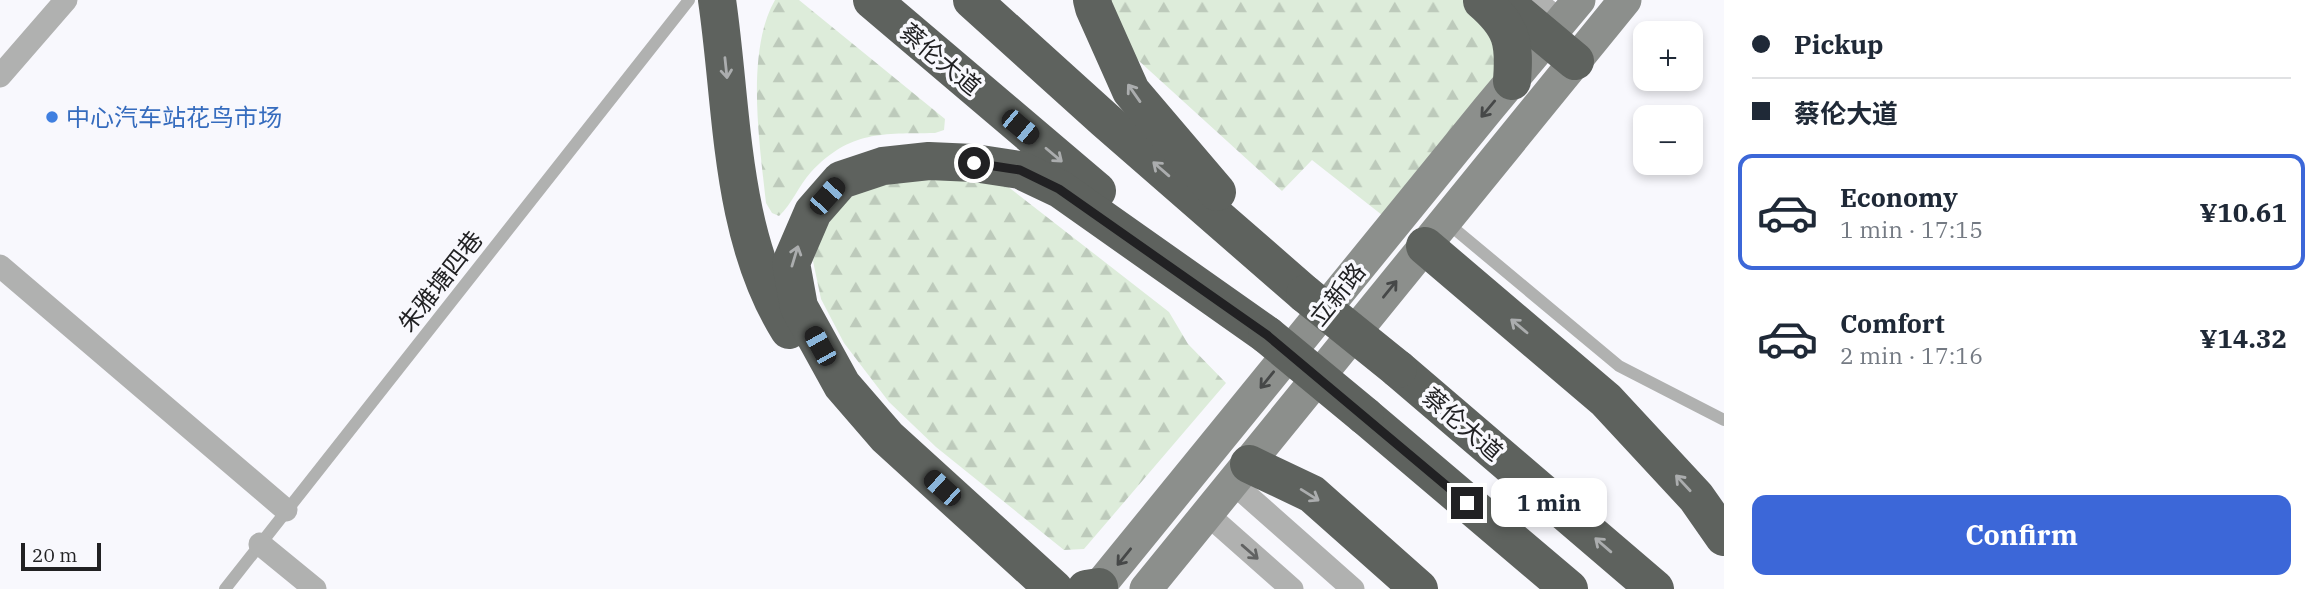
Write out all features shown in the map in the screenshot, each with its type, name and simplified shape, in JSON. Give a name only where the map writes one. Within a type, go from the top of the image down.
[{"type":"highway","points":[[717,0],[743,214],[762,272],[782,319],[811,365],[850,416],[904,475],[1028,589]]},
{"type":"highway","name":"蔡伦大道","points":[[872,0],[1267,335]]},
{"type":"highway","points":[[972,0],[1305,294]]},
{"type":"highway","points":[[1092,0],[1131,91],[1305,294]]},
{"type":"highway","points":[[1481,0],[1500,17],[1514,49],[1512,80]]},
{"type":"highway","points":[[1502,0],[1566,30]]},
{"type":"highway","points":[[1054,589],[887,438],[842,385],[799,307],[791,263],[813,212],[841,180],[883,166],[929,161],[974,163],[1020,170],[1059,189],[1267,335],[1569,589]]},
{"type":"highway","points":[[1435,234],[1606,400],[1696,497],[1724,537]]},
{"type":"highway","name":"蔡伦大道","points":[[1305,294],[1398,369],[1655,589]]},
{"type":"highway","points":[[1241,473],[1312,494],[1419,589]]},
{"type":"main road","name":"立新路","points":[[1094,588],[1512,80],[1566,30],[1625,0]]},
{"type":"main road","name":"立新路","points":[[1146,589],[1435,234],[1566,30]]},
{"type":"street","points":[[0,76],[65,0]]},
{"type":"street","points":[[1534,0],[1566,30]]},
{"type":"street","points":[[0,266],[286,510]]},
{"type":"street","points":[[1241,473],[1353,589]]},
{"type":"street","points":[[1207,514],[1292,589]]},
{"type":"street","points":[[260,544],[315,589]]},
{"type":"lane","name":"朱雅塘四巷","points":[[225,589],[689,0]]},
{"type":"lane","points":[[1435,234],[1619,366],[1724,420]]},
{"type":"green space","points":[[775,0],[799,0],[945,119],[944,130],[935,133],[868,137],[840,148],[811,172],[779,216],[772,213],[766,203],[757,100],[760,46]]},
{"type":"green space","points":[[1111,0],[1464,0],[1496,37],[1503,67],[1382,215],[1312,160],[1282,191],[1128,51]]},
{"type":"green space","points":[[917,178],[1002,182],[1169,312],[1188,344],[1226,383],[1084,549],[1064,550],[936,447],[889,402],[844,343],[821,299],[813,261],[823,231],[844,202],[866,187]]},
{"type":"place","name":"中心汽车站花鸟市场","points":[[52,117]]},
{"type":"route","points":[[974,163],[1020,170],[1059,189],[1267,335],[1467,503]]}]
